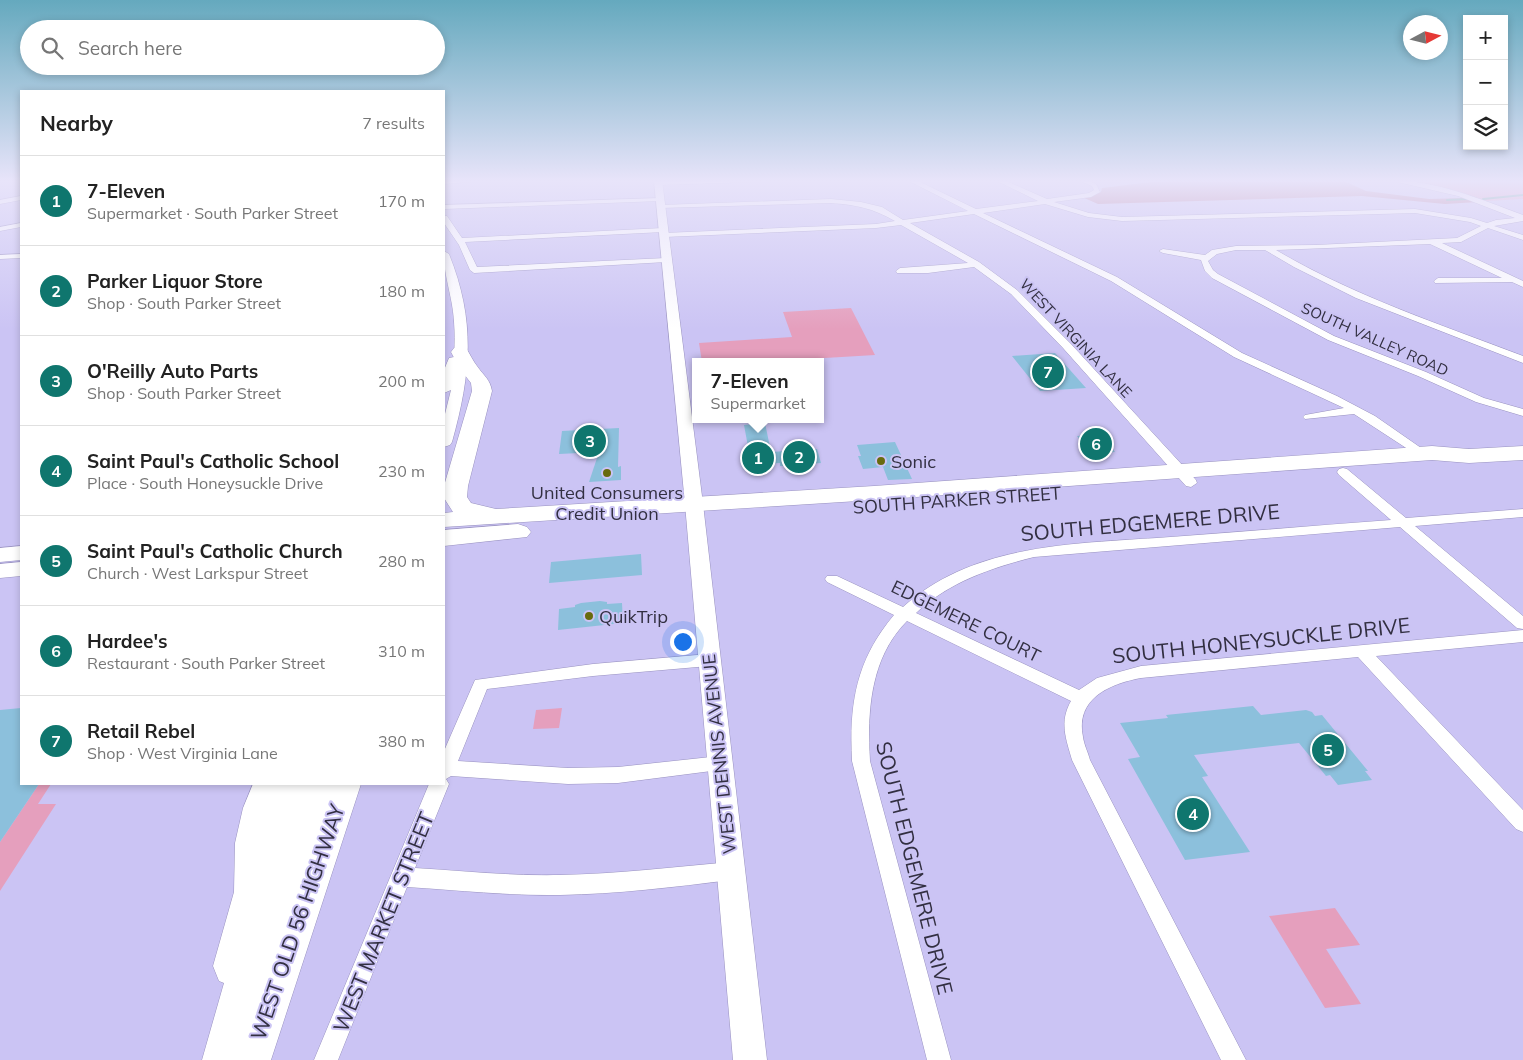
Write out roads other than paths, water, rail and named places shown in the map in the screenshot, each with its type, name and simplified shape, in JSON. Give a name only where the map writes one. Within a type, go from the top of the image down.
[{"type":"highway","points":[[445,480],[466,401],[454,371],[469,369],[481,382],[482,391],[456,486],[455,497],[462,508],[499,516]]},
{"type":"highway","name":"SOUTH PARKER STREET","points":[[445,534],[694,511],[1185,477],[1432,453],[1469,456],[1523,453]]},
{"type":"highway","name":"SOUTH PARKER STREET","points":[[1185,477],[1343,472],[1449,465],[1469,456]]},
{"type":"highway","name":"SOUTH PARKER STREET","points":[[445,534],[499,516],[694,511]]},
{"type":"highway","points":[[207,1060],[236,962],[253,892],[253,843],[261,808],[270,785]]},
{"type":"highway","points":[[288,785],[275,829],[280,878],[294,931]]},
{"type":"highway","name":"WEST OLD 56 HIGHWAY","points":[[224,1060],[238,1004],[311,785]]},
{"type":"highway","name":"WEST OLD 56 HIGHWAY","points":[[249,1060],[344,785]]},
{"type":"main road","points":[[448,277],[461,321],[454,371]]},
{"type":"main road","points":[[0,554],[20,553]]},
{"type":"main road","points":[[0,571],[20,569]]},
{"type":"street","points":[[452,229],[460,240],[474,270],[666,260]]},
{"type":"street","points":[[460,240],[754,229]]},
{"type":"street","name":"WEST VIRGINIA LANE","points":[[915,229],[996,277],[1022,299],[1185,477]]},
{"type":"street","points":[[1011,229],[1114,280],[1238,355],[1355,410],[1387,429],[1420,454]]},
{"type":"street","points":[[1163,252],[1206,258],[1215,252],[1230,248],[1431,241],[1464,238],[1480,229]]},
{"type":"street","points":[[1501,229],[1523,238]]},
{"type":"street","name":"WEST DENNIS AVENUE","points":[[664,232],[750,1060]]},
{"type":"street","points":[[1431,241],[1523,284]]},
{"type":"street","points":[[1266,247],[1305,271],[1366,301],[1523,360]]},
{"type":"street","points":[[0,257],[20,256]]},
{"type":"street","name":"SOUTH VALLEY ROAD","points":[[1206,258],[1204,261],[1206,266],[1215,276],[1312,329],[1480,400],[1523,413]]},
{"type":"street","points":[[445,260],[448,277]]},
{"type":"street","points":[[900,271],[933,270],[976,264]]},
{"type":"street","points":[[1438,281],[1514,280]]},
{"type":"street","points":[[445,439],[456,403],[454,371]]},
{"type":"street","points":[[1309,417],[1355,410]]},
{"type":"street","points":[[1343,472],[1523,624]]},
{"type":"street","name":"SOUTH EDGEMERE DRIVE","points":[[939,1060],[861,762],[860,704],[867,674],[879,648],[903,614],[958,576],[1002,560],[1034,553],[1523,513]]},
{"type":"street","name":"EDGEMERE COURT","points":[[832,579],[1082,699]]},
{"type":"street","name":"SOUTH HONEYSUCKLE DRIVE","points":[[1234,1060],[1081,760],[1073,734],[1076,709],[1082,699],[1102,681],[1119,675],[1362,650],[1523,636]]},
{"type":"street","points":[[1362,650],[1523,823]]},
{"type":"street","name":"WEST MARKET STREET","points":[[445,770],[481,684],[594,670],[709,660]]},
{"type":"street","points":[[445,775],[618,775],[720,764]]},
{"type":"street","name":"WEST MARKET STREET","points":[[326,1060],[439,785]]},
{"type":"street","points":[[401,876],[510,884],[559,885],[607,884],[731,871]]},
{"type":"place","name":"Retail Rebel","points":[[1048,372]]},
{"type":"place","name":"O'Reilly Auto Parts","points":[[590,441]]},
{"type":"place","name":"Hardee's","points":[[1096,444]]},
{"type":"place","name":"Parker Liquor Store","points":[[799,457]]},
{"type":"place","name":"7-Eleven","points":[[758,458]]},
{"type":"place","name":"Sonic","points":[[881,461]]},
{"type":"place","name":"United Consumers Credit Union","points":[[607,473]]},
{"type":"place","name":"QuikTrip","points":[[589,616]]},
{"type":"place","name":"Saint Paul's Catholic Church","points":[[1328,750]]},
{"type":"place","name":"Saint Paul's Catholic School","points":[[1193,814]]}]
